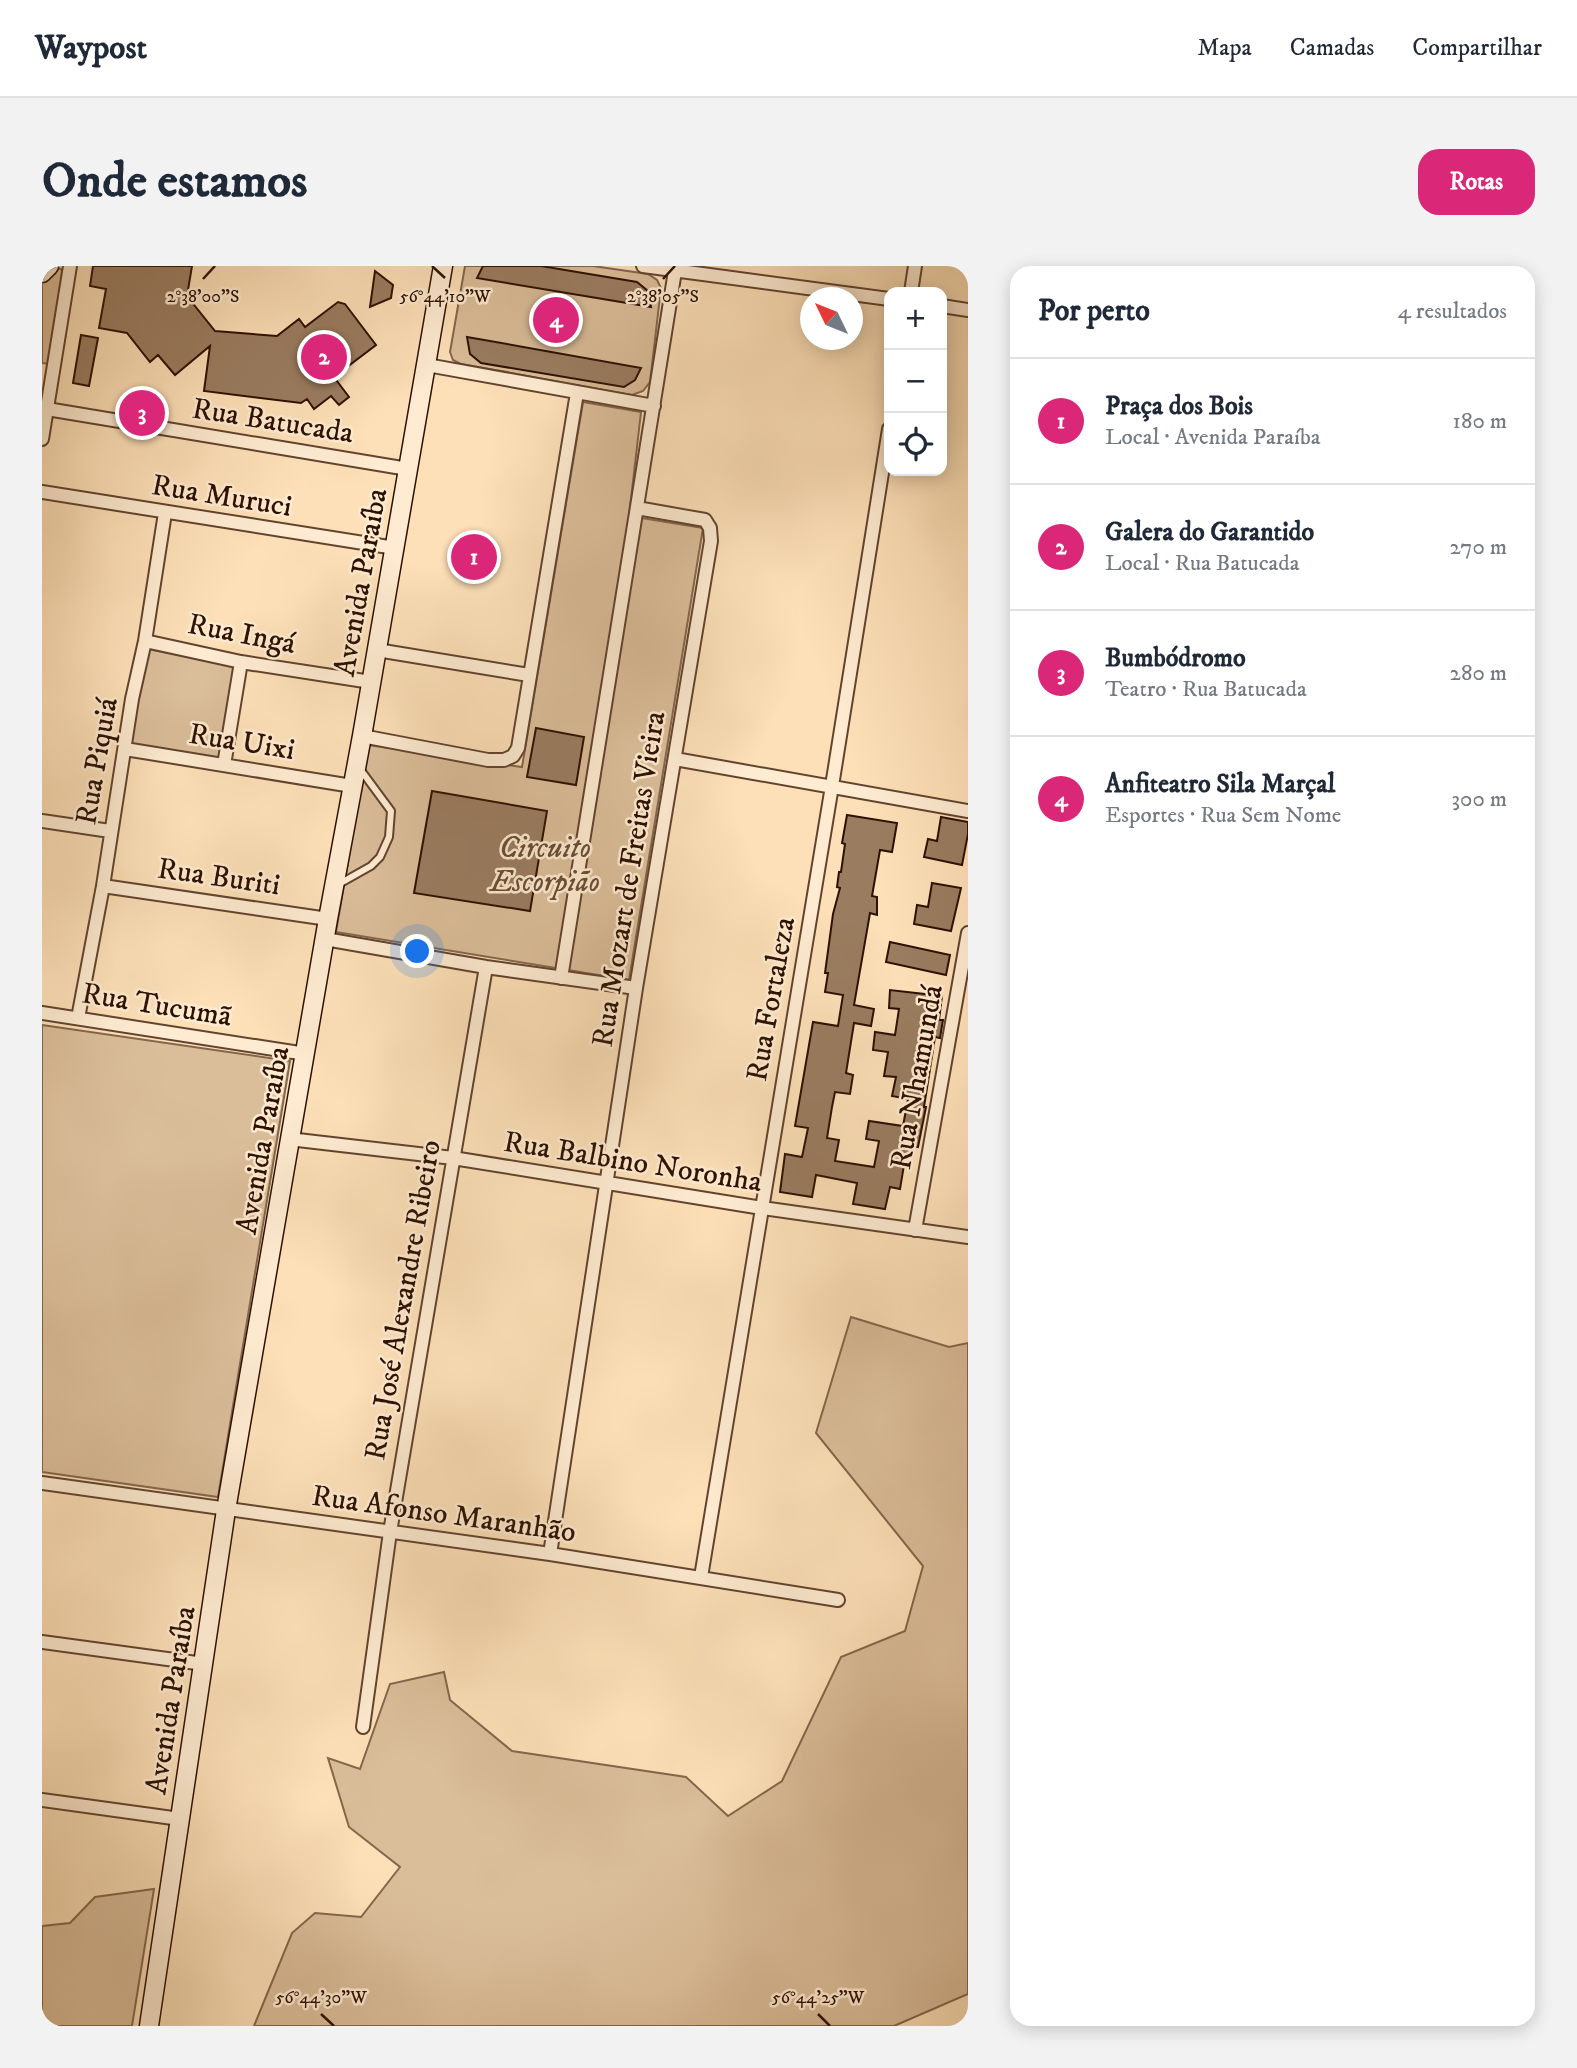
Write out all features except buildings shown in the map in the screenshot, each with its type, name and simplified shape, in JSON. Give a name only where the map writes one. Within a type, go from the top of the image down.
[{"type":"street","points":[[42,272],[49,266]]},
{"type":"street","points":[[42,439],[47,409],[47,369],[70,266]]},
{"type":"street","name":"Avenida Paraíba","points":[[149,2026],[226,1510],[443,266]]},
{"type":"street","points":[[643,266],[884,298]]},
{"type":"street","points":[[754,279],[756,266]]},
{"type":"street","points":[[912,287],[915,266]]},
{"type":"street","points":[[561,978],[675,271]]},
{"type":"street","points":[[947,307],[968,310]]},
{"type":"street","points":[[427,365],[654,406]]},
{"type":"street","points":[[362,736],[472,758],[504,760],[513,756],[518,748],[528,675],[577,393]]},
{"type":"street","name":"Rua Batucada","points":[[47,409],[408,468]]},
{"type":"street","name":"Rua Fortaleza","points":[[701,1577],[884,460]]},
{"type":"street","name":"Rua Muruci","points":[[42,492],[395,548]]},
{"type":"street","name":"Rua Mozart de Freitas Vieira","points":[[550,1554],[636,988],[709,554],[710,528],[703,519],[637,508]]},
{"type":"street","name":"Rua Piquiá","points":[[78,1018],[103,886],[110,831],[145,641],[165,513]]},
{"type":"street","name":"Rua Ingá","points":[[145,641],[241,662],[371,682]]},
{"type":"street","points":[[377,650],[528,675]]},
{"type":"street","points":[[224,765],[241,662]]},
{"type":"street","name":"Rua Uixi","points":[[125,749],[352,786]]},
{"type":"street","points":[[675,758],[968,811]]},
{"type":"street","points":[[42,821],[110,831]]},
{"type":"street","name":"Rua Buriti","points":[[103,886],[328,919]]},
{"type":"street","name":"Rua Nhamundá","points":[[915,1230],[968,933]]},
{"type":"street","points":[[325,939],[486,967],[636,988]]},
{"type":"street","name":"Rua José Alexandre Ribeiro","points":[[363,1727],[390,1532],[486,967]]},
{"type":"street","name":"Rua Tucumã","points":[[42,1013],[306,1055]]},
{"type":"street","name":"Rua Balbino Noronha","points":[[289,1139],[453,1158],[762,1208],[968,1237]]},
{"type":"street","name":"Rua Afonso Maranhão","points":[[42,1483],[550,1554],[838,1600]]},
{"type":"street","points":[[42,1642],[204,1664]]},
{"type":"street","points":[[42,1800],[180,1819]]},
{"type":"lane","points":[[334,886],[376,862],[384,852],[390,836],[392,819],[388,806],[355,764]]},
{"type":"green space","points":[[465,266],[593,266],[648,274],[657,280],[661,288],[650,382],[643,391],[632,395],[461,364],[453,360],[450,352]]},
{"type":"green space","points":[[56,267],[65,271],[50,364],[42,363],[42,275]]},
{"type":"green space","name":"Circuito Escorpião","points":[[583,402],[641,412],[629,516],[703,528],[629,980],[336,932],[368,745],[522,767]]},
{"type":"green space","points":[[148,649],[235,666],[221,762],[130,745]]},
{"type":"green space","points":[[42,1025],[290,1061],[218,1497],[42,1472]]},
{"type":"green space","points":[[851,1317],[949,1347],[968,1343],[968,1994],[894,2026],[254,2026],[292,1933],[315,1913],[361,1917],[400,1867],[349,1827],[328,1758],[360,1769],[390,1684],[444,1672],[450,1700],[512,1751],[686,1777],[728,1816],[782,1781],[841,1657],[905,1631],[923,1566],[816,1433]]},
{"type":"green space","points":[[154,1889],[132,2026],[42,2026],[42,1926],[70,1923],[95,1897]]},
{"type":"place","name":"Anfiteatro Sila Marçal","points":[[556,320]]},
{"type":"place","name":"Galera do Garantido","points":[[324,357]]},
{"type":"place","name":"Bumbódromo","points":[[142,413]]},
{"type":"place","name":"Praça dos Bois","points":[[474,557]]}]
